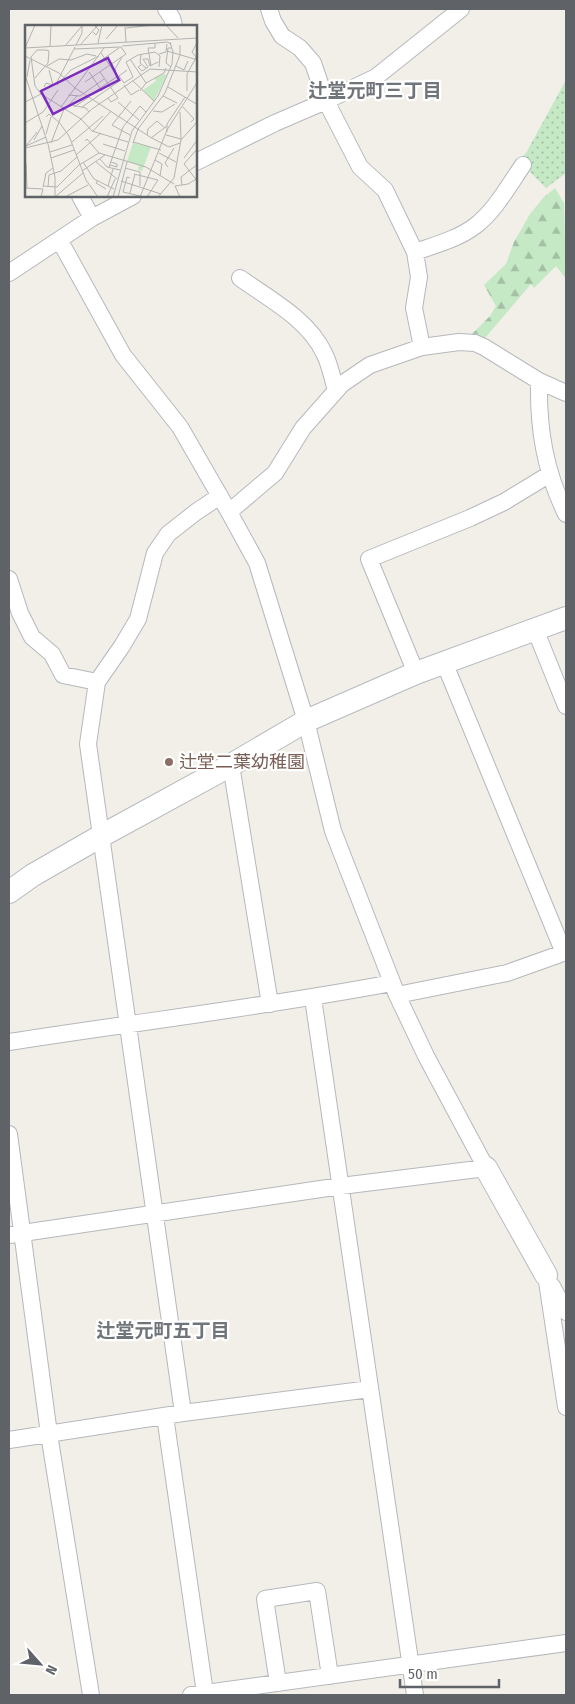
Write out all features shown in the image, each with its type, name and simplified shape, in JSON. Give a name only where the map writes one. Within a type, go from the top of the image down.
[{"type":"street","points":[[166,9],[174,25]]},
{"type":"street","points":[[269,9],[273,21],[282,36],[300,48],[313,63],[326,101],[360,168],[385,190],[415,252],[419,277],[414,308],[422,346]]},
{"type":"street","points":[[198,158],[376,77],[461,9]]},
{"type":"street","points":[[415,252],[443,243],[475,226],[496,204],[523,165]]},
{"type":"street","points":[[81,198],[92,218]]},
{"type":"street","points":[[9,273],[92,218],[129,198]]},
{"type":"street","points":[[60,241],[123,355],[180,427],[257,563],[306,721],[333,831],[395,989],[426,1056],[566,1312]]},
{"type":"street","points":[[240,278],[310,331],[325,353],[336,390]]},
{"type":"street","points":[[229,512],[275,473],[303,428],[336,390],[370,364],[422,346],[459,342],[475,343],[484,346],[539,381],[566,393]]},
{"type":"street","points":[[539,381],[539,425],[550,474],[566,514]]},
{"type":"street","points":[[416,673],[369,559],[470,518],[504,502],[550,474]]},
{"type":"street","points":[[183,1413],[88,744],[97,682],[138,619],[155,552],[168,534],[220,496]]},
{"type":"street","points":[[9,579],[20,613],[32,637],[52,654],[63,675],[97,682]]},
{"type":"street","points":[[9,892],[33,875],[100,836],[231,765],[306,721],[416,673],[566,618]]},
{"type":"street","points":[[535,629],[566,706]]},
{"type":"street","points":[[9,1042],[507,972],[565,953],[444,662]]},
{"type":"street","points":[[231,765],[270,1004]]},
{"type":"street","points":[[313,998],[415,1695]]},
{"type":"street","points":[[9,1134],[16,1234],[91,1695]]},
{"type":"street","points":[[16,1234],[154,1212],[486,1168]]},
{"type":"street","points":[[546,1275],[566,1407]]},
{"type":"street","points":[[9,1440],[183,1413],[370,1388]]},
{"type":"street","points":[[165,1416],[198,1694],[234,1692],[278,1683],[566,1643]]},
{"type":"street","points":[[278,1683],[264,1599],[317,1591],[330,1676]]},
{"type":"green space","points":[[566,80],[566,173],[546,188],[519,161],[526,153]]},
{"type":"green space","points":[[555,188],[564,203],[566,279],[556,266],[534,288],[531,284],[485,338],[474,337],[472,334],[490,316],[496,306],[484,285],[506,264],[514,242],[530,214],[544,197]]},
{"type":"place","name":"辻堂二葉幼稚園","points":[[169,762]]},
{"type":"district","name":"辻堂元町三丁目","points":[[375,90]]},
{"type":"district","name":"辻堂元町五丁目","points":[[163,1330]]}]
